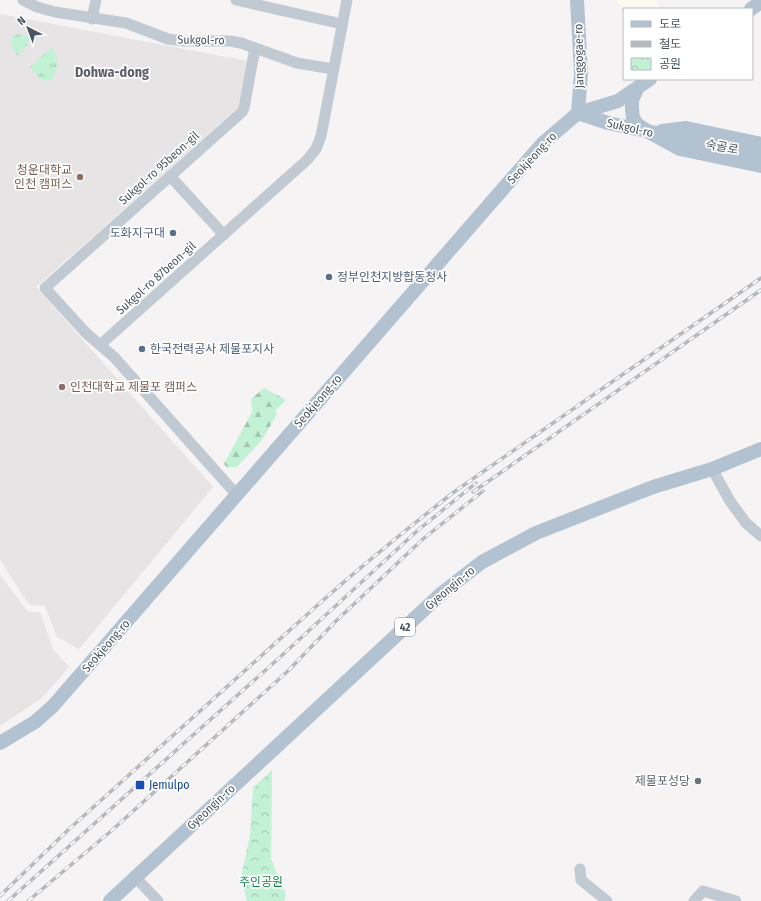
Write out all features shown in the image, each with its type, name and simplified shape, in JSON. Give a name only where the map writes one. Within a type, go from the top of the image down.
[{"type":"main road","name":"Janggogae-ro","points":[[577,0],[581,73],[578,113]]},
{"type":"main road","points":[[752,8],[761,2]]},
{"type":"main road","name":"Seokjeong-ro","points":[[0,743],[35,722],[53,706],[542,144],[578,113],[618,100],[648,80]]},
{"type":"main road","points":[[638,87],[632,100],[633,118],[638,125],[680,149],[761,166]]},
{"type":"main road","name":"Sukgol-ro","points":[[578,113],[608,123],[683,139]]},
{"type":"main road","points":[[649,132],[686,128],[761,144]]},
{"type":"main road","name":"숙골로","points":[[683,139],[761,155]]},
{"type":"main road","name":"Gyeongin-ro","points":[[110,901],[442,593],[482,562],[543,530],[653,487],[712,469],[761,449]]},
{"type":"street","name":"Sukgol-ro","points":[[23,0],[37,7],[55,12],[92,19],[126,23],[159,37],[175,41],[230,41],[241,43],[297,63],[333,69]]},
{"type":"street","points":[[92,19],[96,0]]},
{"type":"street","points":[[236,0],[342,24]]},
{"type":"street","name":"Sukgol-ro 87beon-gil","points":[[100,345],[307,160],[316,149],[321,136],[347,0]]},
{"type":"street","name":"Sukgol-ro 95beon-gil","points":[[100,345],[86,333],[45,288],[244,110],[255,48]]},
{"type":"street","points":[[170,176],[224,235]]},
{"type":"street","points":[[100,345],[114,357],[236,494]]},
{"type":"street","points":[[712,469],[730,501],[746,523],[761,536]]},
{"type":"street","points":[[580,869],[581,880],[607,901]]},
{"type":"street","points":[[136,878],[158,901]]},
{"type":"street","points":[[694,901],[703,891],[736,901]]},
{"type":"shaded area","points":[[616,0],[655,0],[660,8],[624,8]]},
{"type":"shaded area","points":[[0,14],[248,61],[240,106],[36,287],[213,487],[79,649],[57,637],[45,606],[30,605],[0,559]]},
{"type":"shaded area","points":[[0,575],[28,612],[40,612],[53,649],[69,667],[42,698],[0,726]]},
{"type":"green space","points":[[19,34],[33,37],[18,56],[11,45],[11,40],[12,37]]},
{"type":"green space","points":[[52,47],[57,60],[57,70],[53,78],[46,81],[41,79],[30,67]]},
{"type":"green space","points":[[264,388],[286,400],[275,411],[277,414],[262,440],[237,467],[227,467],[224,464],[252,412],[251,399]]},
{"type":"green space","name":"주인공원","points":[[272,770],[271,859],[286,895],[284,901],[247,901],[241,877],[250,836],[253,788]]},
{"type":"railway","points":[[0,896],[68,830],[321,602],[403,533],[454,492],[761,278]]},
{"type":"railway","points":[[473,492],[761,290]]},
{"type":"railway","points":[[8,901],[278,659],[417,531],[476,483]]},
{"type":"railway","points":[[28,901],[110,832],[288,671],[336,621],[423,539],[483,491]]},
{"type":"place","name":"청운대학교 인천 캠퍼스","points":[[80,177]]},
{"type":"place","name":"도화지구대","points":[[173,233]]},
{"type":"place","name":"정부인천지방합동청사","points":[[329,277]]},
{"type":"place","name":"한국전력공사 제물포지사","points":[[142,349]]},
{"type":"place","name":"인천대학교 제물포 캠퍼스","points":[[62,387]]},
{"type":"place","name":"제물포성당","points":[[698,781]]},
{"type":"place","name":"Jemulpo","points":[[140,785]]},
{"type":"district","name":"Dohwa-dong","points":[[112,72]]}]
